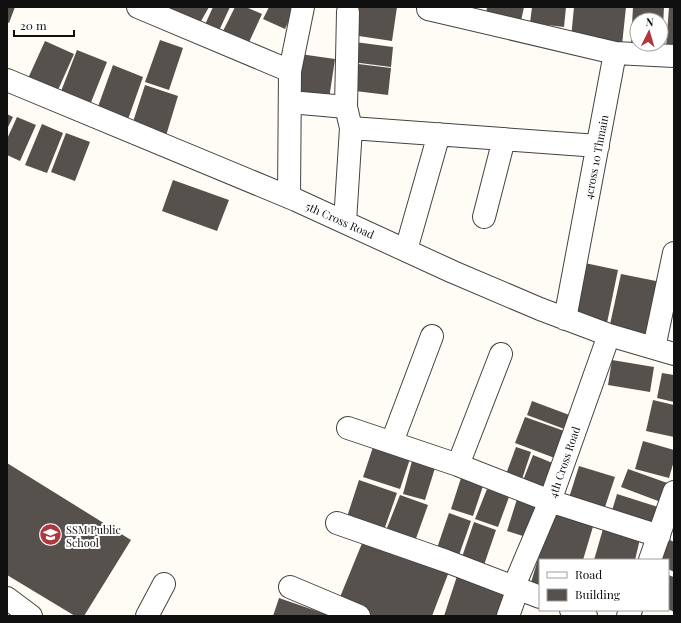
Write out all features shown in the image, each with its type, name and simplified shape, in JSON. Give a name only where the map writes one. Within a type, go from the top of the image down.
[{"type":"street","points":[[138,7],[290,71]]},
{"type":"street","points":[[289,197],[290,71],[303,7]]},
{"type":"street","points":[[428,7],[428,9],[615,53],[674,56]]},
{"type":"street","points":[[345,222],[351,128],[346,107],[348,12]]},
{"type":"street","name":"4cross 10 Thmain","points":[[565,319],[615,53]]},
{"type":"street","name":"5th Cross Road","points":[[7,80],[289,197],[453,272],[565,319],[609,335],[664,351]]},
{"type":"street","points":[[290,102],[346,107]]},
{"type":"street","points":[[351,128],[598,146]]},
{"type":"street","points":[[406,250],[439,134]]},
{"type":"street","points":[[484,217],[504,139]]},
{"type":"street","points":[[664,351],[674,253]]},
{"type":"street","name":"4th Cross Road","points":[[508,616],[516,587],[550,501],[609,335]]},
{"type":"street","points":[[392,442],[432,336]]},
{"type":"street","points":[[458,465],[501,354]]},
{"type":"street","points":[[348,428],[458,465],[550,501],[659,536]]},
{"type":"street","points":[[650,559],[674,492]]},
{"type":"street","points":[[337,523],[446,561],[539,597]]},
{"type":"street","points":[[147,616],[164,584]]},
{"type":"street","points":[[290,587],[354,615]]},
{"type":"street","points":[[7,598],[30,616]]},
{"type":"street","points":[[574,611],[586,616]]},
{"type":"building","points":[[7,7],[15,7],[9,23],[7,22]]},
{"type":"building","points":[[166,7],[209,7],[196,30],[163,12]]},
{"type":"building","points":[[213,7],[230,7],[217,35],[203,29]]},
{"type":"building","points":[[235,7],[246,7],[262,14],[245,51],[219,39]]},
{"type":"building","points":[[269,7],[295,7],[285,29],[263,19]]},
{"type":"building","points":[[357,7],[397,7],[392,41],[352,35]]},
{"type":"building","points":[[487,7],[524,7],[521,21],[486,16]]},
{"type":"building","points":[[532,7],[566,7],[564,27],[530,23]]},
{"type":"building","points":[[574,7],[626,7],[622,45],[571,38]]},
{"type":"building","points":[[633,7],[664,7],[664,12],[633,12]]},
{"type":"building","points":[[669,7],[674,7],[674,49],[669,48]]},
{"type":"building","points":[[160,40],[183,48],[169,90],[145,82]]},
{"type":"building","points":[[45,41],[74,54],[54,99],[25,85]]},
{"type":"building","points":[[355,42],[393,47],[391,67],[352,62]]},
{"type":"building","points":[[77,50],[107,62],[88,110],[58,99]]},
{"type":"building","points":[[300,54],[335,59],[329,99],[294,94]]},
{"type":"building","points":[[350,63],[391,68],[388,95],[347,90]]},
{"type":"building","points":[[113,65],[143,77],[126,125],[95,115]]},
{"type":"building","points":[[145,85],[178,96],[165,139],[131,128]]},
{"type":"building","points":[[7,114],[13,117],[7,129]]},
{"type":"building","points":[[17,117],[36,125],[20,161],[7,155],[7,139]]},
{"type":"building","points":[[42,124],[63,133],[47,173],[25,165]]},
{"type":"building","points":[[66,133],[90,142],[75,181],[51,172]]},
{"type":"building","points":[[173,180],[229,200],[217,231],[162,211]]},
{"type":"building","points":[[580,262],[618,270],[607,323],[569,316]]},
{"type":"building","points":[[621,274],[661,282],[649,337],[609,329]]},
{"type":"building","points":[[612,360],[654,367],[650,392],[608,385]]},
{"type":"building","points":[[662,373],[674,375],[674,402],[657,398]]},
{"type":"building","points":[[653,400],[674,405],[674,437],[646,431]]},
{"type":"building","points":[[532,401],[572,416],[567,430],[527,415]]},
{"type":"building","points":[[525,417],[570,433],[560,460],[515,443]]},
{"type":"building","points":[[643,441],[674,450],[674,461],[669,478],[635,469]]},
{"type":"building","points":[[373,447],[410,459],[400,489],[363,477]]},
{"type":"building","points":[[516,447],[531,452],[521,482],[505,477]]},
{"type":"building","points":[[533,455],[560,466],[550,494],[522,483]]},
{"type":"building","points":[[412,461],[435,468],[425,500],[403,494]]},
{"type":"building","points":[[7,463],[131,540],[84,616],[75,616],[7,575]]},
{"type":"building","points":[[579,466],[615,477],[603,513],[568,501]]},
{"type":"building","points":[[628,469],[673,485],[666,504],[621,487]]},
{"type":"building","points":[[461,478],[483,486],[473,516],[451,509]]},
{"type":"building","points":[[359,480],[397,493],[383,533],[346,520]]},
{"type":"building","points":[[487,489],[509,497],[498,527],[475,519]]},
{"type":"building","points":[[617,494],[658,507],[652,527],[611,514]]},
{"type":"building","points":[[400,495],[428,505],[414,544],[385,533]]},
{"type":"building","points":[[517,499],[536,505],[526,537],[507,531]]},
{"type":"building","points":[[553,508],[595,520],[583,559],[539,559],[539,589],[530,586]]},
{"type":"building","points":[[449,513],[471,521],[458,558],[436,551]]},
{"type":"building","points":[[474,522],[496,530],[484,565],[462,557]]},
{"type":"building","points":[[603,529],[640,539],[635,559],[594,559]]},
{"type":"building","points":[[365,536],[450,569],[432,616],[374,616],[338,602]]},
{"type":"building","points":[[666,538],[674,542],[674,572],[669,570],[669,559],[657,559]]},
{"type":"building","points":[[459,570],[507,586],[497,616],[444,616]]},
{"type":"building","points":[[669,575],[674,577],[674,612],[669,610]]},
{"type":"building","points":[[279,598],[331,616],[273,616]]},
{"type":"place","name":"SSM Public School","points":[[51,535]]}]
